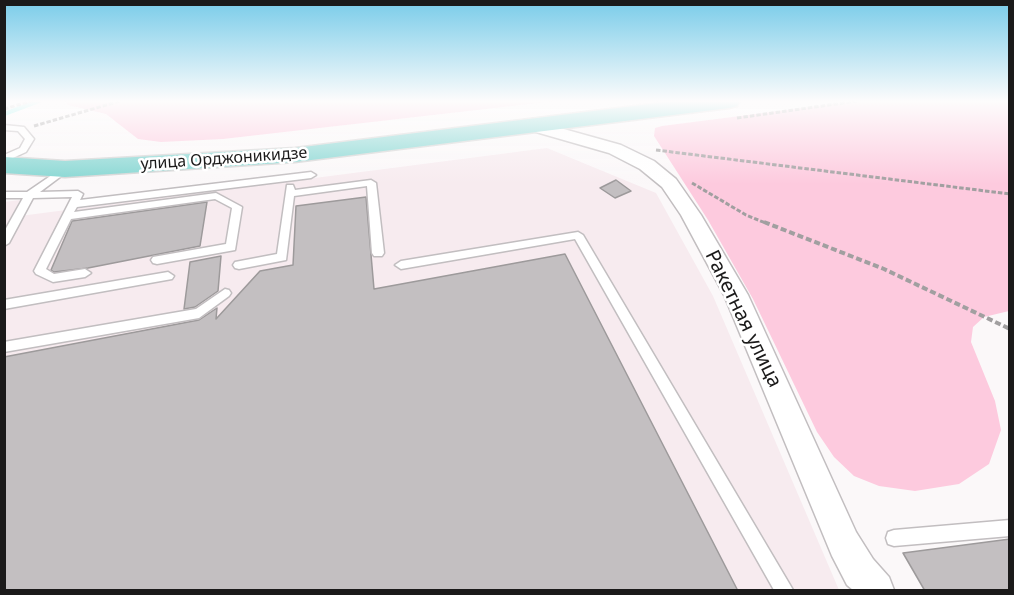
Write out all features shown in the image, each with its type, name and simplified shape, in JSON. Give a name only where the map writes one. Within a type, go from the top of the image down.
[{"type":"main road","name":"улица Орджоникидзе","points":[[4,165],[65,169],[295,155],[512,129]]},
{"type":"street","name":"Ракетная улица","points":[[545,129],[615,149],[647,165],[669,183],[691,215],[736,294],[844,544],[860,572],[876,591]]},
{"type":"lane","points":[[4,159],[23,150],[30,139],[21,129]]},
{"type":"lane","points":[[4,243],[30,194],[65,169]]},
{"type":"lane","points":[[74,204],[311,175]]},
{"type":"lane","points":[[238,265],[282,257],[292,177]]},
{"type":"lane","points":[[289,194],[371,183],[378,253]]},
{"type":"lane","points":[[4,195],[78,194],[40,271],[53,278],[85,273]]},
{"type":"lane","points":[[68,216],[216,196],[237,207],[231,247],[157,260]]},
{"type":"lane","points":[[401,265],[578,235],[784,591]]},
{"type":"lane","points":[[4,305],[168,276]]},
{"type":"lane","points":[[4,347],[199,313],[225,293]]},
{"type":"lane","points":[[894,538],[1010,528]]},
{"type":"path","points":[[645,148],[1010,194]]},
{"type":"path","points":[[688,180],[746,215],[884,269],[1010,329]]},
{"type":"shaded area","points":[[125,129],[313,129],[223,139],[161,142],[138,139]]},
{"type":"shaded area","points":[[655,129],[1009,129],[1009,311],[984,317],[973,327],[971,342],[995,401],[1001,430],[989,464],[959,484],[915,491],[879,486],[854,476],[834,457],[817,432],[753,299],[708,220],[654,136]]},
{"type":"shaded area","points":[[547,148],[656,193],[713,296],[839,590],[5,590],[4,202],[20,200],[12,217]]},
{"type":"building","points":[[616,180],[631,191],[615,198],[600,188]]},
{"type":"building","points":[[366,197],[374,289],[565,254],[738,591],[4,591],[4,357],[199,320],[217,308],[216,319],[260,271],[293,265],[296,206]]},
{"type":"building","points":[[207,202],[200,246],[88,268],[54,272],[51,270],[72,221]]},
{"type":"building","points":[[221,256],[218,291],[195,307],[184,309],[190,262]]},
{"type":"building","points":[[1010,539],[1010,591],[925,591],[903,553]]}]
